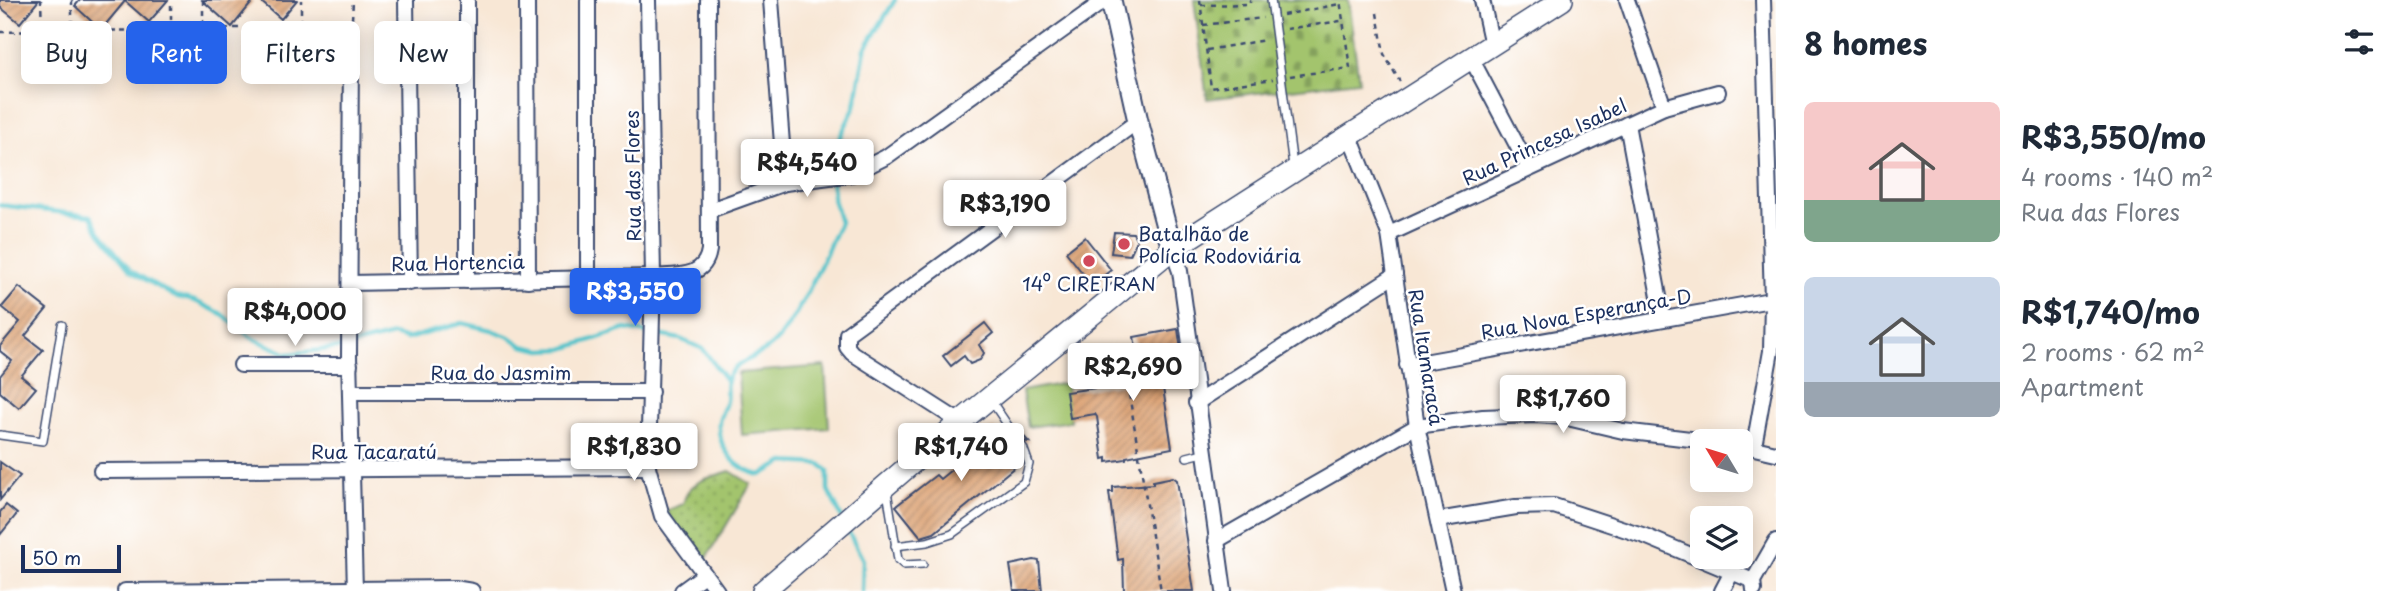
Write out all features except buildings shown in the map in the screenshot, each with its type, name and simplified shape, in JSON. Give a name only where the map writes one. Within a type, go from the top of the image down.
[{"type":"main road","points":[[1111,0],[1171,249]]},
{"type":"main road","points":[[766,590],[960,422],[1171,249],[1562,0]]},
{"type":"street","points":[[406,0],[410,283]]},
{"type":"street","points":[[467,0],[467,281]]},
{"type":"street","points":[[527,0],[528,280]]},
{"type":"street","points":[[588,0],[588,279]]},
{"type":"street","name":"Rua das Flores","points":[[648,0],[653,277],[651,391]]},
{"type":"street","points":[[708,0],[710,210],[785,183],[832,178],[886,157],[1105,0]]},
{"type":"street","points":[[771,0],[785,183]]},
{"type":"street","points":[[1482,0],[1492,45]]},
{"type":"street","points":[[1627,0],[1664,107]]},
{"type":"street","points":[[1752,429],[1771,351],[1774,299],[1772,128],[1763,0]]},
{"type":"street","points":[[1471,58],[1529,168]]},
{"type":"street","points":[[351,84],[350,360],[355,590]]},
{"type":"street","name":"Rua Princesa Isabel","points":[[1389,234],[1664,107],[1718,92]]},
{"type":"street","points":[[960,422],[852,353],[847,347],[847,334],[1138,121]]},
{"type":"street","points":[[1627,124],[1663,318]]},
{"type":"street","name":"Rua Itamaracá","points":[[1349,134],[1389,234],[1417,426],[1453,591]]},
{"type":"street","name":"Rua Hortencia","points":[[351,283],[588,279],[692,274],[704,265],[708,258],[710,210]]},
{"type":"street","points":[[1171,249],[1180,271],[1196,403],[1224,591]]},
{"type":"street","points":[[1196,403],[1395,275]]},
{"type":"street","name":"Rua Nova Esperança-D","points":[[1407,365],[1774,299]]},
{"type":"street","points":[[241,365],[350,360]]},
{"type":"street","points":[[651,391],[648,467],[662,516],[717,591]]},
{"type":"street","name":"Rua do Jasmim","points":[[351,392],[651,391]]},
{"type":"street","points":[[1216,541],[1417,426],[1536,415],[1563,417],[1623,431],[1690,439]]},
{"type":"street","points":[[1754,448],[1776,453]]},
{"type":"street","name":"Rua Tacaratú","points":[[101,471],[648,467]]},
{"type":"street","points":[[1438,520],[1516,506],[1554,506],[1645,536],[1732,572],[1754,586],[1776,541]]},
{"type":"street","points":[[1722,591],[1732,572]]},
{"type":"street","points":[[682,591],[704,575]]},
{"type":"street","points":[[125,591],[472,591]]},
{"type":"lane","points":[[1271,0],[1294,170]]},
{"type":"lane","points":[[0,435],[43,441],[62,324]]},
{"type":"lane","points":[[990,398],[1013,433]]},
{"type":"lane","points":[[895,546],[927,542],[952,534],[1024,482],[1028,475],[1025,449]]},
{"type":"lane","points":[[1187,457],[1203,453]]},
{"type":"lane","points":[[887,486],[898,560],[904,565],[923,564]]},
{"type":"path","points":[[0,32],[42,30],[41,0]]},
{"type":"path","points":[[72,0],[72,31],[171,30],[171,0]]},
{"type":"path","points":[[203,0],[203,29],[302,26],[301,0]]},
{"type":"path","points":[[352,21],[353,0]]},
{"type":"path","points":[[1200,0],[1211,88]]},
{"type":"path","points":[[1201,5],[1250,4],[1250,0]]},
{"type":"path","points":[[1340,0],[1350,68]]},
{"type":"path","points":[[1377,13],[1384,54],[1411,96]]},
{"type":"path","points":[[1206,50],[1343,21]]},
{"type":"path","points":[[1126,375],[1161,591]]},
{"type":"green space","points":[[1194,0],[1348,0],[1359,81],[1207,99]]},
{"type":"green space","points":[[825,366],[829,428],[742,435],[738,373]]},
{"type":"green space","points":[[1066,383],[1071,421],[1028,427],[1022,391]]},
{"type":"green space","points":[[730,471],[751,484],[705,561],[666,511],[683,504],[690,490],[701,481]]},
{"type":"water","points":[[1126,359],[1127,370],[1082,378],[1081,367]]},
{"type":"waterway","points":[[841,516],[828,490],[828,471],[820,464],[784,462],[761,475],[752,473],[737,464],[725,450],[719,422],[725,404],[729,375],[744,361],[770,347],[783,333],[807,293],[840,222],[833,198],[831,156],[855,106],[865,49],[895,0]]},
{"type":"waterway","points":[[0,205],[91,216],[99,232],[131,271],[174,296],[195,301],[220,313],[252,338],[288,354],[345,347],[393,335],[407,339],[462,323],[491,330],[510,337],[523,346],[542,350],[563,349],[626,329],[680,339],[703,349],[726,380]]},
{"type":"waterway","points":[[846,527],[863,560],[862,591]]},
{"type":"place","name":"Batalhão de Polícia Rodoviária","points":[[1124,244]]},
{"type":"place","name":"14º CIRETRAN","points":[[1089,261]]}]
